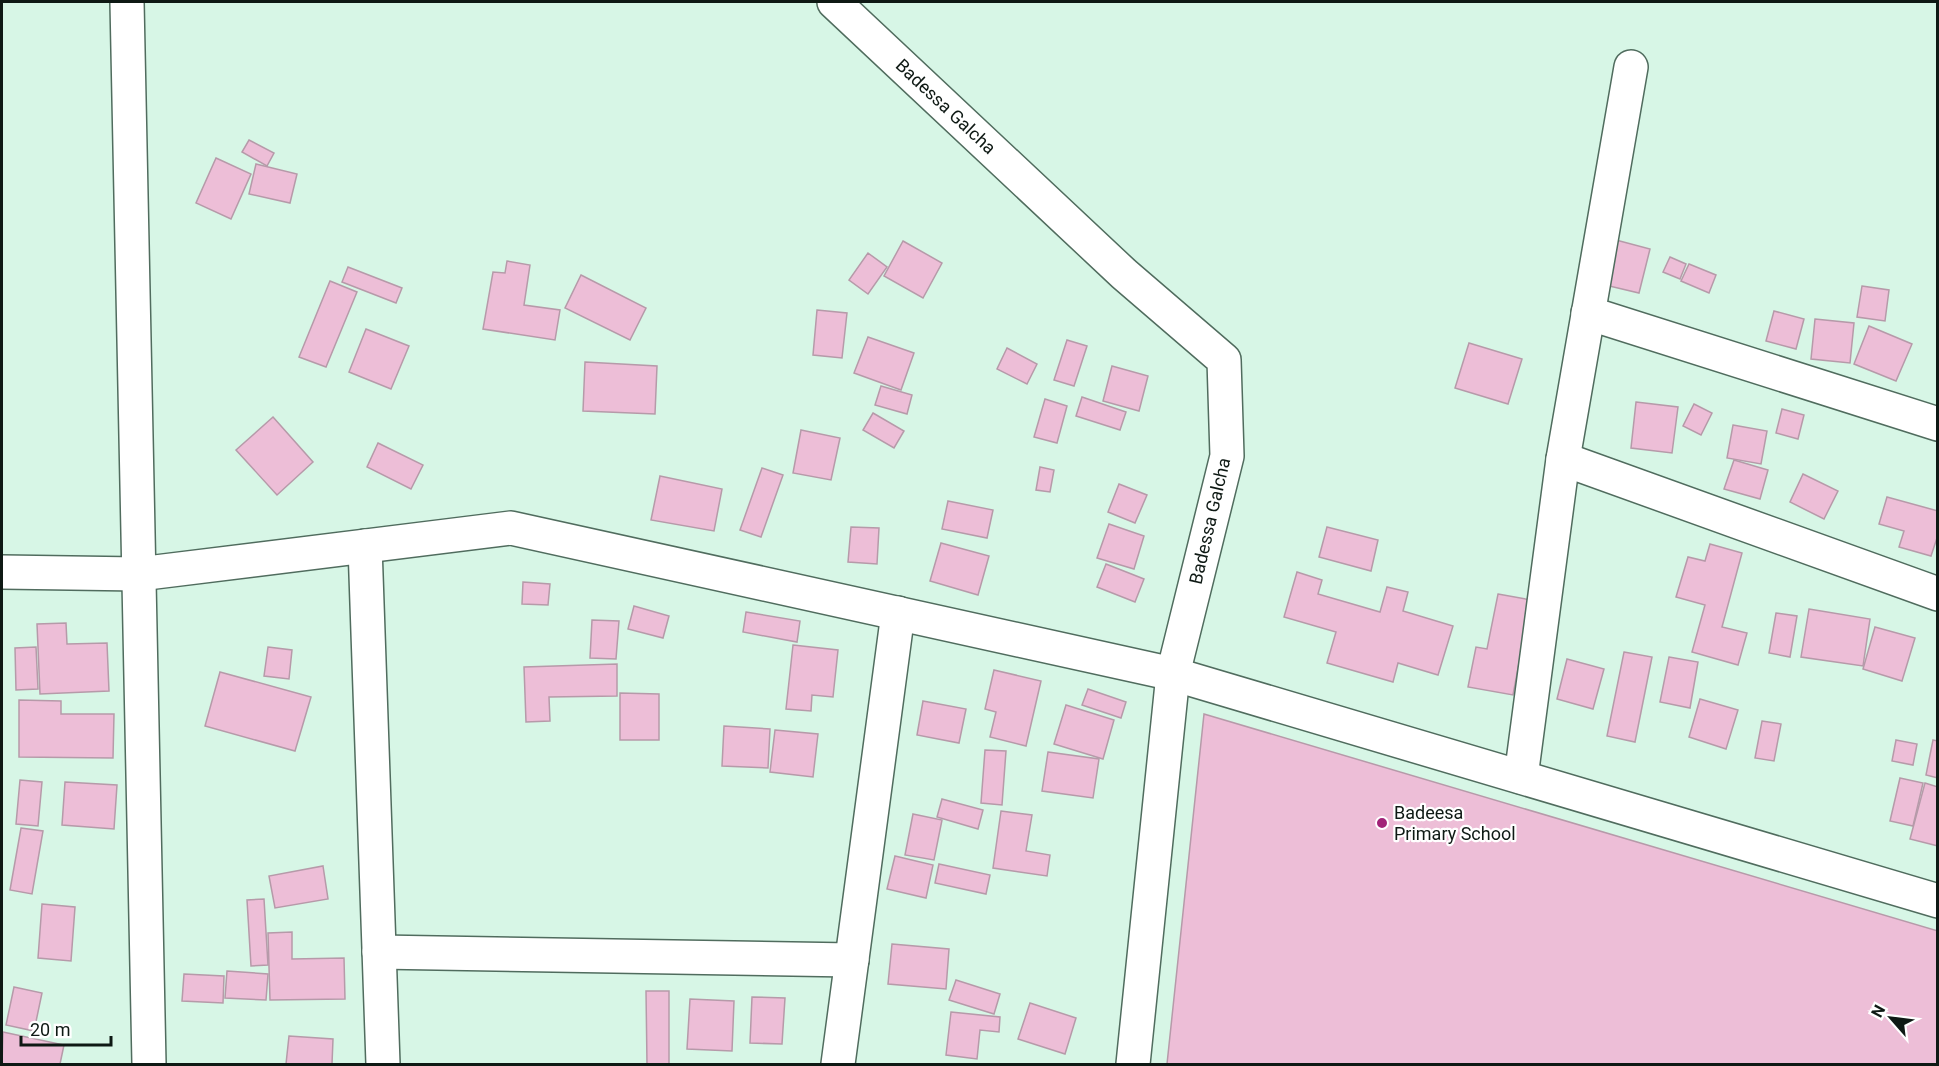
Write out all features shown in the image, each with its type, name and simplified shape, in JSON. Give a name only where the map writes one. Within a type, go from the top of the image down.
[{"type":"street","points":[[127,2],[149,1065]]},
{"type":"street","name":"Badessa Galcha","points":[[834,2],[1124,274],[1224,360],[1227,456],[1173,674],[1133,1065]]},
{"type":"street","points":[[1521,777],[1563,459],[1631,67]]},
{"type":"street","points":[[1588,313],[1938,424]]},
{"type":"street","points":[[1563,459],[1938,594]]},
{"type":"street","points":[[2,572],[139,573],[511,528],[1173,674],[1938,901]]},
{"type":"street","points":[[365,546],[383,1065]]},
{"type":"street","points":[[838,1065],[898,613]]},
{"type":"street","points":[[379,952],[852,960]]},
{"type":"building","points":[[249,140],[274,153],[267,166],[242,152]]},
{"type":"building","points":[[216,158],[251,174],[231,219],[196,203]]},
{"type":"building","points":[[256,164],[297,174],[290,203],[249,194]]},
{"type":"building","points":[[1616,240],[1650,249],[1639,293],[1605,285]]},
{"type":"building","points":[[903,241],[942,263],[923,298],[884,276]]},
{"type":"building","points":[[868,253],[887,267],[868,294],[849,280]]},
{"type":"building","points":[[1670,257],[1686,264],[1680,279],[1663,272]]},
{"type":"building","points":[[507,261],[530,265],[524,305],[560,310],[555,340],[483,329],[493,272],[505,273]]},
{"type":"building","points":[[1689,264],[1716,275],[1709,293],[1681,281]]},
{"type":"building","points":[[348,267],[402,288],[396,303],[342,282]]},
{"type":"building","points":[[581,275],[646,308],[630,340],[565,308]]},
{"type":"building","points":[[330,281],[357,292],[326,367],[299,357]]},
{"type":"building","points":[[1862,286],[1889,290],[1885,321],[1857,317]]},
{"type":"building","points":[[817,310],[847,313],[842,358],[813,355]]},
{"type":"building","points":[[1774,311],[1804,319],[1796,349],[1766,341]]},
{"type":"building","points":[[1815,319],[1854,323],[1850,363],[1811,359]]},
{"type":"building","points":[[1869,326],[1912,344],[1896,381],[1854,364]]},
{"type":"building","points":[[366,329],[409,346],[391,389],[349,372]]},
{"type":"building","points":[[868,337],[914,353],[901,390],[854,373]]},
{"type":"building","points":[[1067,340],[1087,346],[1074,386],[1054,380]]},
{"type":"building","points":[[1469,343],[1522,359],[1508,404],[1455,388]]},
{"type":"building","points":[[1007,348],[1037,364],[1027,384],[997,369]]},
{"type":"building","points":[[585,362],[657,366],[655,414],[583,411]]},
{"type":"building","points":[[1112,366],[1148,376],[1139,411],[1103,401]]},
{"type":"building","points":[[881,386],[912,395],[907,414],[875,405]]},
{"type":"building","points":[[1082,397],[1126,412],[1120,430],[1076,416]]},
{"type":"building","points":[[1045,399],[1067,406],[1057,443],[1034,437]]},
{"type":"building","points":[[1636,402],[1678,407],[1672,453],[1631,448]]},
{"type":"building","points":[[1694,404],[1712,413],[1701,435],[1683,426]]},
{"type":"building","points":[[1782,409],[1804,415],[1798,439],[1776,433]]},
{"type":"building","points":[[873,413],[904,431],[894,448],[863,430]]},
{"type":"building","points":[[273,417],[313,462],[277,495],[236,450]]},
{"type":"building","points":[[1733,425],[1767,431],[1761,464],[1727,458]]},
{"type":"building","points":[[801,430],[840,438],[831,480],[793,473]]},
{"type":"building","points":[[378,443],[423,465],[411,489],[367,467]]},
{"type":"building","points":[[1734,460],[1768,470],[1760,499],[1724,489]]},
{"type":"building","points":[[1040,467],[1054,470],[1050,492],[1036,490]]},
{"type":"building","points":[[762,468],[783,475],[761,537],[740,530]]},
{"type":"building","points":[[1803,474],[1838,491],[1824,519],[1790,502]]},
{"type":"building","points":[[660,476],[722,489],[714,531],[651,520]]},
{"type":"building","points":[[1119,484],[1147,495],[1135,523],[1108,512]]},
{"type":"building","points":[[1887,497],[1938,511],[1938,535],[1931,556],[1899,547],[1904,531],[1879,524]]},
{"type":"building","points":[[948,501],[993,510],[987,538],[942,529]]},
{"type":"building","points":[[1109,524],[1144,536],[1134,569],[1097,558]]},
{"type":"building","points":[[851,527],[879,528],[877,564],[848,562]]},
{"type":"building","points":[[1327,527],[1378,540],[1371,571],[1319,557]]},
{"type":"building","points":[[941,543],[989,556],[978,595],[930,581]]},
{"type":"building","points":[[1710,544],[1742,553],[1722,627],[1747,633],[1738,665],[1692,652],[1705,605],[1676,597],[1688,557],[1705,561]]},
{"type":"building","points":[[1106,564],[1144,579],[1135,602],[1097,587]]},
{"type":"building","points":[[1297,572],[1322,580],[1318,594],[1380,612],[1387,587],[1408,592],[1403,611],[1453,626],[1438,675],[1398,663],[1393,682],[1327,663],[1336,632],[1284,617]]},
{"type":"building","points":[[523,582],[550,584],[548,605],[522,604]]},
{"type":"building","points":[[1498,594],[1531,600],[1513,695],[1468,687],[1476,647],[1487,649]]},
{"type":"building","points":[[634,606],[669,616],[663,638],[628,629]]},
{"type":"building","points":[[1809,609],[1870,619],[1863,666],[1801,657]]},
{"type":"building","points":[[746,612],[800,621],[797,642],[743,632]]},
{"type":"building","points":[[1776,613],[1797,616],[1790,657],[1769,653]]},
{"type":"building","points":[[592,620],[619,621],[616,659],[590,658]]},
{"type":"building","points":[[66,623],[67,644],[107,643],[109,691],[40,694],[37,624]]},
{"type":"building","points":[[1875,627],[1915,638],[1902,681],[1863,669]]},
{"type":"building","points":[[793,645],[838,650],[833,697],[812,695],[811,711],[786,709]]},
{"type":"building","points":[[36,647],[38,689],[16,690],[15,648]]},
{"type":"building","points":[[268,647],[292,650],[289,679],[264,676]]},
{"type":"building","points":[[1624,652],[1652,657],[1635,742],[1607,736]]},
{"type":"building","points":[[1669,657],[1698,662],[1690,708],[1660,702]]},
{"type":"building","points":[[1567,659],[1604,669],[1593,709],[1557,699]]},
{"type":"building","points":[[617,664],[617,696],[549,697],[550,721],[526,722],[524,667]]},
{"type":"building","points":[[994,670],[1041,681],[1026,746],[990,737],[996,712],[985,709]]},
{"type":"building","points":[[220,672],[311,697],[295,751],[205,726]]},
{"type":"building","points":[[1088,689],[1126,702],[1121,718],[1082,705]]},
{"type":"building","points":[[620,693],[659,694],[659,740],[620,740]]},
{"type":"building","points":[[1700,699],[1738,710],[1726,749],[1689,737]]},
{"type":"building","points":[[19,700],[61,701],[61,714],[114,714],[113,758],[19,757]]},
{"type":"building","points":[[923,701],[966,709],[959,743],[917,735]]},
{"type":"building","points":[[1066,705],[1114,720],[1103,759],[1054,744]]},
{"type":"building","name":"Badeesa Primary School","points":[[1204,714],[1938,931],[1938,1064],[1167,1064]]},
{"type":"building","points":[[1762,721],[1781,724],[1774,761],[1755,758]]},
{"type":"building","points":[[724,726],[770,729],[768,768],[722,766]]},
{"type":"building","points":[[775,730],[818,734],[813,777],[770,772]]},
{"type":"building","points":[[1896,740],[1917,744],[1913,765],[1892,761]]},
{"type":"building","points":[[1933,740],[1938,741],[1938,778],[1926,775]]},
{"type":"building","points":[[985,750],[1006,751],[1002,805],[981,803]]},
{"type":"building","points":[[1048,752],[1099,759],[1093,798],[1042,791]]},
{"type":"building","points":[[1900,778],[1923,783],[1913,826],[1890,821]]},
{"type":"building","points":[[20,780],[42,782],[38,826],[16,824]]},
{"type":"building","points":[[65,782],[117,785],[114,829],[62,825]]},
{"type":"building","points":[[1925,783],[1938,787],[1938,846],[1910,839]]},
{"type":"building","points":[[942,799],[983,810],[978,829],[937,817]]},
{"type":"building","points":[[1001,811],[1032,815],[1026,851],[1050,855],[1047,876],[993,868]]},
{"type":"building","points":[[913,814],[942,820],[934,860],[905,855]]},
{"type":"building","points":[[21,828],[43,831],[32,894],[10,890]]},
{"type":"building","points":[[895,856],[933,865],[926,898],[887,889]]},
{"type":"building","points":[[939,864],[990,875],[986,894],[935,883]]},
{"type":"building","points":[[323,866],[328,899],[275,908],[269,876]]},
{"type":"building","points":[[264,899],[268,965],[251,966],[247,900]]},
{"type":"building","points":[[42,904],[75,907],[71,961],[38,958]]},
{"type":"building","points":[[292,932],[292,959],[344,958],[345,999],[270,1000],[268,933]]},
{"type":"building","points":[[892,944],[949,949],[946,989],[888,984]]},
{"type":"building","points":[[227,971],[268,974],[266,1000],[225,998]]},
{"type":"building","points":[[184,974],[224,976],[223,1003],[182,1001]]},
{"type":"building","points":[[956,980],[1000,994],[994,1014],[949,1000]]},
{"type":"building","points":[[14,987],[42,993],[34,1031],[6,1025]]},
{"type":"building","points":[[646,991],[669,991],[669,1064],[647,1064]]},
{"type":"building","points":[[752,997],[785,998],[782,1044],[750,1043]]},
{"type":"building","points":[[690,999],[734,1001],[732,1051],[687,1049]]},
{"type":"building","points":[[1030,1003],[1076,1018],[1065,1054],[1018,1039]]},
{"type":"building","points":[[951,1012],[1000,1017],[999,1032],[980,1030],[977,1059],[946,1055]]},
{"type":"building","points":[[3,1032],[64,1045],[60,1064],[2,1064]]},
{"type":"building","points":[[289,1036],[333,1039],[332,1064],[286,1064]]},
{"type":"place","name":"Badeesa Primary School","points":[[1382,823]]}]
